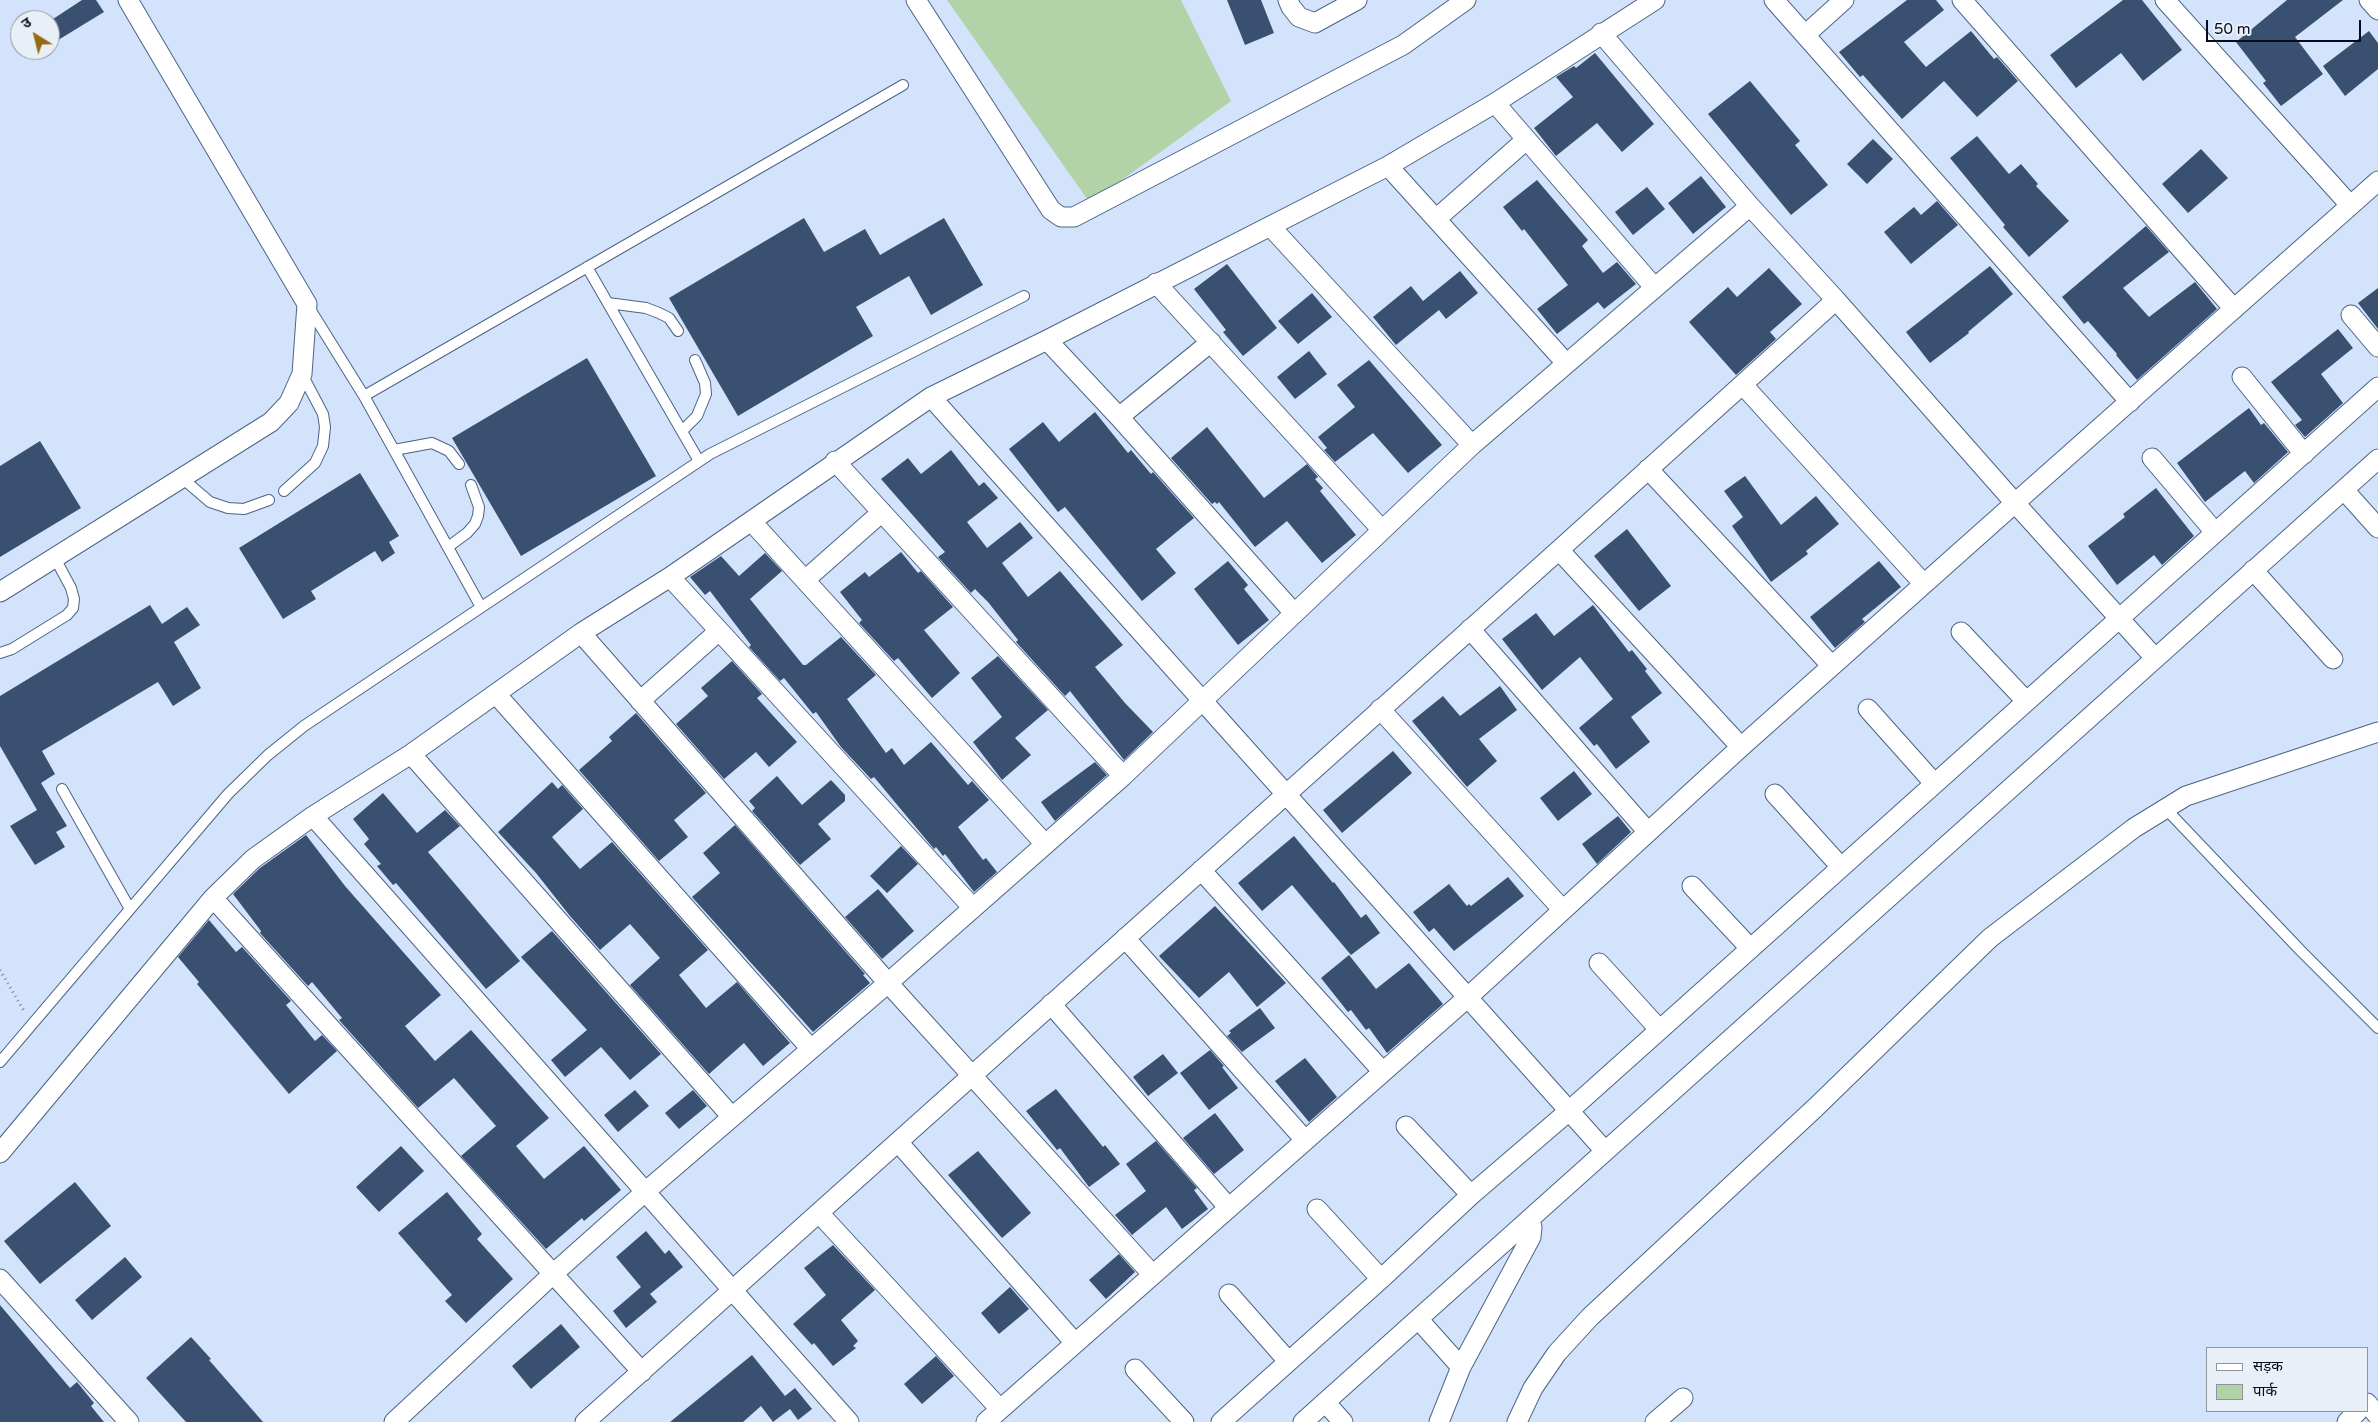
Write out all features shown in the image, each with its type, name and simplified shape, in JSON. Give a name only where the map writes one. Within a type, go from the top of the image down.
[{"type":"street","points":[[0,592],[271,422],[289,403],[302,374],[307,304],[128,0]]},
{"type":"street","points":[[916,0],[1052,210],[1062,217],[1074,217],[1404,45],[1466,0]]},
{"type":"street","points":[[1288,0],[1299,17],[1315,23],[1357,0]]},
{"type":"street","points":[[0,1153],[213,898],[253,859],[313,816],[411,754],[581,633],[752,522],[836,461],[931,397],[1388,166],[1495,103],[1655,0]]},
{"type":"street","points":[[1774,0],[2130,402]]},
{"type":"street","points":[[1805,35],[1844,0]]},
{"type":"street","points":[[1962,0],[2234,309]]},
{"type":"street","points":[[2166,0],[2350,205]]},
{"type":"street","points":[[2369,0],[2378,10]]},
{"type":"street","points":[[1601,33],[1750,206],[2155,658]]},
{"type":"street","points":[[1495,103],[1654,288]]},
{"type":"street","points":[[1436,219],[1526,140]]},
{"type":"street","points":[[1388,166],[1566,363]]},
{"type":"street","points":[[986,1422],[1467,998],[1562,909],[1923,583],[2378,181]]},
{"type":"street","points":[[394,1422],[553,1274],[645,1192],[888,983],[1123,776],[1472,445],[1750,206]]},
{"type":"street","points":[[1270,226],[1472,445]]},
{"type":"street","points":[[1156,283],[1382,530]]},
{"type":"street","points":[[585,1422],[1836,300]]},
{"type":"street","points":[[2351,315],[2378,347]]},
{"type":"street","points":[[1047,340],[1119,417],[1294,613]]},
{"type":"street","points":[[1119,417],[1211,342]]},
{"type":"street","points":[[2242,377],[2304,454]]},
{"type":"street","points":[[1743,385],[1923,583]]},
{"type":"street","points":[[1221,1422],[1381,1279],[1471,1195],[1569,1111],[2214,531],[2304,454],[2378,387]]},
{"type":"street","points":[[931,397],[1605,1151]]},
{"type":"street","points":[[2152,458],[2214,531]]},
{"type":"street","points":[[1303,1422],[2378,459]]},
{"type":"street","points":[[836,461],[1123,776]]},
{"type":"street","points":[[1648,469],[1831,666]]},
{"type":"street","points":[[2344,490],[2378,528]]},
{"type":"street","points":[[805,580],[882,512]]},
{"type":"street","points":[[752,522],[1045,844]]},
{"type":"street","points":[[1559,550],[1741,747]]},
{"type":"street","points":[[2253,570],[2333,659]]},
{"type":"street","points":[[670,577],[973,908]]},
{"type":"street","points":[[1470,629],[1648,832]]},
{"type":"street","points":[[640,701],[719,631]]},
{"type":"street","points":[[1961,632],[2026,701]]},
{"type":"street","points":[[581,633],[888,983],[1152,1274]]},
{"type":"street","points":[[496,694],[811,1049]]},
{"type":"street","points":[[1380,709],[1562,909]]},
{"type":"street","points":[[1868,709],[1934,783]]},
{"type":"street","points":[[1517,1422],[1533,1388],[1557,1353],[1590,1317],[1816,1108],[1990,938],[2134,828],[2186,796],[2378,732]]},
{"type":"street","points":[[411,754],[732,1118]]},
{"type":"street","points":[[1776,794],[1841,867]]},
{"type":"street","points":[[313,816],[849,1422]]},
{"type":"street","points":[[1201,870],[1383,1072]]},
{"type":"street","points":[[1692,886],[1750,948]]},
{"type":"street","points":[[213,898],[642,1372]]},
{"type":"street","points":[[1125,938],[1305,1140]]},
{"type":"street","points":[[1599,962],[1659,1029]]},
{"type":"street","points":[[1052,1004],[1229,1208]]},
{"type":"street","points":[[1406,1126],[1471,1195]]},
{"type":"street","points":[[898,1142],[1075,1343]]},
{"type":"street","points":[[1317,1209],[1381,1279]]},
{"type":"street","points":[[819,1213],[1000,1409]]},
{"type":"street","points":[[1439,1422],[1461,1367],[1531,1238],[1532,1227],[1529,1220]]},
{"type":"street","points":[[0,1279],[129,1422]]},
{"type":"street","points":[[1229,1294],[1288,1361]]},
{"type":"street","points":[[1419,1320],[1461,1367]]},
{"type":"street","points":[[1135,1369],[1184,1422]]},
{"type":"street","points":[[2368,1402],[2378,1393]]},
{"type":"street","points":[[1655,1422],[1683,1398]]},
{"type":"street","points":[[1325,1402],[1343,1422]]},
{"type":"street","points":[[2368,1404],[2378,1416]]},
{"type":"street","points":[[2347,1422],[2357,1412]]},
{"type":"lane","points":[[364,396],[903,85]]},
{"type":"lane","points":[[587,267],[699,461]]},
{"type":"lane","points":[[0,1062],[228,794],[268,755],[304,726],[699,461],[742,437],[1024,296]]},
{"type":"lane","points":[[608,303],[646,308],[659,313],[669,318],[678,332]]},
{"type":"lane","points":[[307,304],[364,396],[481,607]]},
{"type":"lane","points":[[682,431],[696,416],[706,394],[705,384],[695,360]]},
{"type":"lane","points":[[284,490],[315,463],[323,446],[325,427],[323,414],[302,374]]},
{"type":"lane","points":[[394,450],[432,443],[449,451],[459,464]]},
{"type":"lane","points":[[182,478],[210,502],[228,508],[244,509],[269,500]]},
{"type":"lane","points":[[448,547],[467,533],[478,516],[479,507],[471,485]]},
{"type":"lane","points":[[0,653],[12,649],[67,616],[73,608],[72,588],[55,558]]},
{"type":"lane","points":[[62,789],[130,909]]},
{"type":"lane","points":[[2165,808],[2300,950],[2378,1028]]},
{"type":"path","points":[[0,970],[32,1024]]},
{"type":"green space","points":[[947,0],[1181,0],[1231,101],[1090,203]]},
{"type":"building","points":[[82,0],[96,0],[104,12],[60,39],[60,14]]},
{"type":"building","points":[[1227,0],[1261,0],[1274,33],[1245,45]]},
{"type":"building","points":[[1907,0],[1936,0],[1944,10],[1904,42],[1926,67],[1971,31],[1994,59],[1997,57],[2018,81],[1977,117],[1944,81],[1902,119],[1863,75],[1860,77],[1839,52]]},
{"type":"building","points":[[2123,0],[2142,0],[2182,50],[2143,81],[2121,53],[2076,88],[2050,55]]},
{"type":"building","points":[[2287,0],[2343,0],[2295,37],[2323,74],[2281,106],[2263,83],[2266,81],[2236,42]]},
{"type":"building","points":[[2369,31],[2378,43],[2378,69],[2345,96],[2323,66]]},
{"type":"building","points":[[1595,53],[1654,124],[1622,152],[1597,123],[1556,156],[1534,128],[1573,97],[1556,77],[1574,66],[1576,68]]},
{"type":"building","points":[[1750,81],[1800,141],[1795,145],[1828,185],[1791,215],[1708,114]]},
{"type":"building","points":[[1977,136],[2009,174],[2021,164],[2038,184],[2036,186],[2069,221],[2029,257],[2003,227],[2005,225],[1950,158]]},
{"type":"building","points":[[1873,139],[1893,159],[1867,184],[1847,164]]},
{"type":"building","points":[[2201,149],[2228,178],[2188,213],[2162,184]]},
{"type":"building","points":[[1701,176],[1726,207],[1693,234],[1668,203]]},
{"type":"building","points":[[1537,180],[1588,240],[1582,246],[1603,273],[1617,262],[1636,284],[1604,309],[1598,302],[1557,334],[1537,309],[1568,285],[1524,229],[1522,231],[1503,207]]},
{"type":"building","points":[[1647,187],[1665,209],[1633,235],[1615,212]]},
{"type":"building","points":[[1937,201],[1958,225],[1911,264],[1884,232],[1914,207],[1921,215]]},
{"type":"building","points":[[804,218],[824,252],[865,229],[880,255],[944,218],[983,285],[931,315],[909,276],[856,307],[873,336],[738,416],[669,298]]},
{"type":"building","points":[[2146,226],[2169,252],[2123,288],[2149,317],[2195,282],[2217,309],[2137,380],[2088,321],[2084,324],[2062,297]]},
{"type":"building","points":[[1227,264],[1277,328],[1243,356],[1223,332],[1226,330],[1194,289]]},
{"type":"building","points":[[1990,266],[2013,294],[1969,333],[1930,363],[1906,332]]},
{"type":"building","points":[[1769,268],[1802,304],[1770,332],[1776,339],[1736,375],[1689,322],[1728,287],[1737,297]]},
{"type":"building","points":[[1460,271],[1478,293],[1446,319],[1439,310],[1396,345],[1373,317],[1411,286],[1423,301]]},
{"type":"building","points":[[2378,288],[2378,329],[2358,303]]},
{"type":"building","points":[[1312,293],[1332,317],[1298,344],[1278,321]]},
{"type":"building","points":[[2338,329],[2353,348],[2321,374],[2343,403],[2305,437],[2295,425],[2302,420],[2271,382]]},
{"type":"building","points":[[1309,351],[1327,374],[1295,399],[1277,377]]},
{"type":"building","points":[[587,358],[656,476],[521,556],[452,438]]},
{"type":"building","points":[[1369,360],[1442,445],[1408,473],[1373,433],[1335,462],[1324,450],[1327,448],[1318,437],[1355,407],[1337,385]]},
{"type":"building","points":[[2249,408],[2261,425],[2264,423],[2288,452],[2254,483],[2245,471],[2205,502],[2177,463]]},
{"type":"building","points":[[1095,412],[1128,453],[1131,450],[1151,474],[1153,472],[1194,518],[1156,549],[1176,573],[1142,601],[1065,507],[1058,512],[1009,449],[1043,422],[1059,442]]},
{"type":"building","points":[[1207,427],[1264,498],[1307,464],[1318,477],[1315,479],[1323,488],[1320,491],[1356,535],[1322,563],[1287,521],[1255,547],[1219,502],[1212,504],[1171,458]]},
{"type":"building","points":[[40,441],[81,508],[0,557],[0,466]]},
{"type":"building","points":[[951,450],[979,486],[984,482],[998,498],[967,522],[987,548],[1020,522],[1033,538],[1002,563],[1028,597],[1060,571],[1123,645],[1095,667],[1125,703],[1153,732],[1124,760],[1070,691],[1065,696],[1016,642],[1018,640],[988,602],[975,589],[971,593],[938,557],[945,552],[881,479],[908,458],[921,474]]},
{"type":"building","points":[[360,473],[399,536],[389,542],[395,553],[382,562],[375,551],[311,591],[316,599],[283,619],[239,548]]},
{"type":"building","points":[[1745,476],[1781,525],[1816,496],[1839,524],[1806,551],[1808,554],[1771,582],[1732,526],[1743,517],[1724,491]]},
{"type":"building","points":[[2156,488],[2194,536],[2162,565],[2154,555],[2117,585],[2088,546],[2125,517],[2123,514]]},
{"type":"building","points":[[1627,529],[1671,586],[1639,611],[1594,556]]},
{"type":"building","points":[[901,552],[918,573],[921,571],[953,607],[924,630],[960,673],[932,698],[898,658],[894,661],[859,623],[862,620],[840,592],[865,572],[869,577]]},
{"type":"building","points":[[765,553],[782,571],[750,599],[803,665],[806,665],[841,637],[876,675],[847,699],[886,753],[892,748],[904,765],[931,742],[968,785],[972,781],[989,800],[958,827],[983,860],[986,858],[997,872],[974,892],[945,854],[943,856],[936,847],[934,849],[874,777],[871,779],[841,747],[816,712],[813,714],[784,678],[780,681],[749,647],[751,645],[710,591],[705,595],[690,577],[721,556],[739,576]]},
{"type":"building","points":[[1228,561],[1248,585],[1244,589],[1269,620],[1238,645],[1194,589]]},
{"type":"building","points":[[1879,561],[1901,587],[1862,619],[1865,622],[1835,648],[1810,617]]},
{"type":"building","points":[[150,605],[162,624],[187,607],[200,625],[174,642],[201,688],[173,706],[158,682],[42,751],[55,774],[41,783],[67,826],[56,832],[65,847],[35,865],[10,826],[37,810],[0,746],[0,696]]},
{"type":"building","points":[[1593,605],[1629,652],[1632,650],[1647,669],[1645,671],[1662,693],[1631,717],[1650,742],[1616,769],[1597,744],[1594,746],[1579,728],[1613,699],[1580,657],[1542,690],[1502,639],[1536,613],[1554,636]]},
{"type":"building","points":[[998,656],[1048,710],[1015,738],[1031,755],[1002,780],[973,742],[1002,717],[971,678]]},
{"type":"building","points":[[732,661],[762,694],[757,698],[797,742],[769,767],[756,752],[724,779],[676,724],[708,696],[701,688]]},
{"type":"building","points":[[1500,686],[1517,710],[1479,739],[1497,761],[1467,787],[1412,721],[1443,696],[1460,716]]},
{"type":"building","points":[[636,713],[706,793],[674,820],[688,837],[659,861],[579,770],[612,741],[609,737]]},
{"type":"building","points":[[1393,751],[1412,773],[1342,833],[1323,810]]},
{"type":"building","points":[[1095,762],[1107,775],[1055,821],[1041,802]]},
{"type":"building","points":[[1574,771],[1592,794],[1558,821],[1540,798]]},
{"type":"building","points":[[777,776],[802,805],[831,780],[845,795],[845,801],[818,824],[831,839],[800,865],[752,811],[755,808],[749,801]]},
{"type":"building","points":[[552,782],[558,789],[562,785],[583,809],[552,837],[580,869],[612,842],[708,950],[679,975],[706,1008],[737,982],[790,1043],[763,1066],[744,1043],[709,1074],[630,985],[660,958],[630,924],[600,950],[536,873],[498,832]]},
{"type":"building","points":[[383,793],[417,833],[445,810],[460,826],[428,852],[520,961],[486,989],[396,883],[393,885],[377,866],[381,864],[364,844],[369,839],[353,819]]},
{"type":"building","points":[[1618,816],[1631,832],[1597,864],[1582,844]]},
{"type":"building","points":[[735,825],[865,974],[863,975],[870,983],[813,1032],[692,897],[720,873],[703,853]]},
{"type":"building","points":[[306,835],[345,886],[441,995],[405,1026],[435,1061],[471,1030],[549,1118],[516,1146],[544,1179],[584,1146],[621,1190],[584,1221],[582,1218],[546,1249],[461,1156],[496,1126],[454,1078],[418,1108],[339,1020],[342,1018],[312,982],[308,986],[260,933],[261,931],[233,894],[260,868]]},
{"type":"building","points":[[1294,836],[1334,882],[1361,918],[1366,914],[1380,933],[1351,955],[1292,885],[1262,911],[1238,883]]},
{"type":"building","points":[[901,846],[918,864],[887,893],[870,876]]},
{"type":"building","points":[[1508,877],[1524,896],[1454,951],[1434,928],[1429,932],[1413,912],[1449,884],[1467,906],[1469,904],[1471,906]]},
{"type":"building","points":[[878,889],[914,931],[882,959],[845,917]]},
{"type":"building","points":[[1215,906],[1286,983],[1257,1007],[1229,972],[1199,998],[1159,956]]},
{"type":"building","points":[[209,920],[236,952],[242,947],[291,1001],[286,1005],[315,1041],[322,1035],[337,1051],[289,1094],[197,984],[199,982],[178,957]]},
{"type":"building","points":[[552,931],[661,1054],[630,1080],[601,1047],[565,1077],[551,1060],[587,1030],[521,957]]},
{"type":"building","points":[[1349,955],[1376,989],[1409,963],[1443,1004],[1387,1053],[1369,1028],[1366,1030],[1351,1010],[1348,1012],[1321,978]]},
{"type":"building","points":[[1260,1008],[1275,1028],[1242,1052],[1227,1036],[1231,1033],[1229,1031]]},
{"type":"building","points":[[1210,1050],[1224,1066],[1222,1067],[1238,1088],[1209,1110],[1180,1073]]},
{"type":"building","points":[[1163,1054],[1178,1073],[1148,1096],[1133,1077]]},
{"type":"building","points":[[1305,1058],[1337,1097],[1309,1122],[1275,1081]]},
{"type":"building","points":[[1056,1089],[1103,1147],[1105,1145],[1120,1164],[1089,1187],[1060,1148],[1057,1150],[1026,1111]]},
{"type":"building","points":[[635,1090],[649,1106],[618,1132],[604,1115]]},
{"type":"building","points":[[693,1090],[707,1106],[679,1129],[665,1113]]},
{"type":"building","points":[[1215,1113],[1244,1150],[1214,1174],[1183,1138]]},
{"type":"building","points":[[1156,1141],[1197,1188],[1194,1190],[1208,1209],[1182,1229],[1166,1207],[1132,1235],[1115,1215],[1146,1191],[1126,1164]]},
{"type":"building","points":[[401,1146],[424,1171],[379,1212],[356,1187]]},
{"type":"building","points":[[978,1151],[1031,1213],[1002,1238],[948,1175]]},
{"type":"building","points":[[75,1182],[111,1226],[40,1284],[4,1241]]},
{"type":"building","points":[[447,1192],[482,1234],[477,1239],[513,1279],[466,1323],[445,1301],[452,1295],[398,1233]]},
{"type":"building","points":[[646,1231],[665,1254],[669,1250],[683,1267],[650,1294],[657,1302],[626,1328],[613,1311],[641,1287],[616,1257]]},
{"type":"building","points":[[833,1245],[875,1290],[841,1320],[858,1341],[853,1346],[856,1348],[833,1366],[814,1343],[812,1345],[793,1324],[826,1295],[804,1268]]},
{"type":"building","points":[[1119,1254],[1135,1272],[1106,1299],[1089,1280]]},
{"type":"building","points":[[125,1257],[142,1277],[92,1320],[75,1300]]},
{"type":"building","points":[[1010,1287],[1029,1309],[999,1334],[981,1313]]},
{"type":"building","points":[[0,1305],[70,1388],[77,1382],[94,1403],[91,1406],[104,1422],[0,1422]]},
{"type":"building","points":[[561,1324],[580,1347],[531,1389],[512,1366]]},
{"type":"building","points":[[191,1337],[263,1422],[186,1422],[146,1378]]},
{"type":"building","points":[[752,1355],[785,1396],[795,1388],[812,1409],[798,1420],[790,1409],[773,1422],[761,1406],[743,1422],[670,1422]]},
{"type":"building","points":[[936,1356],[954,1376],[922,1404],[904,1384]]}]
